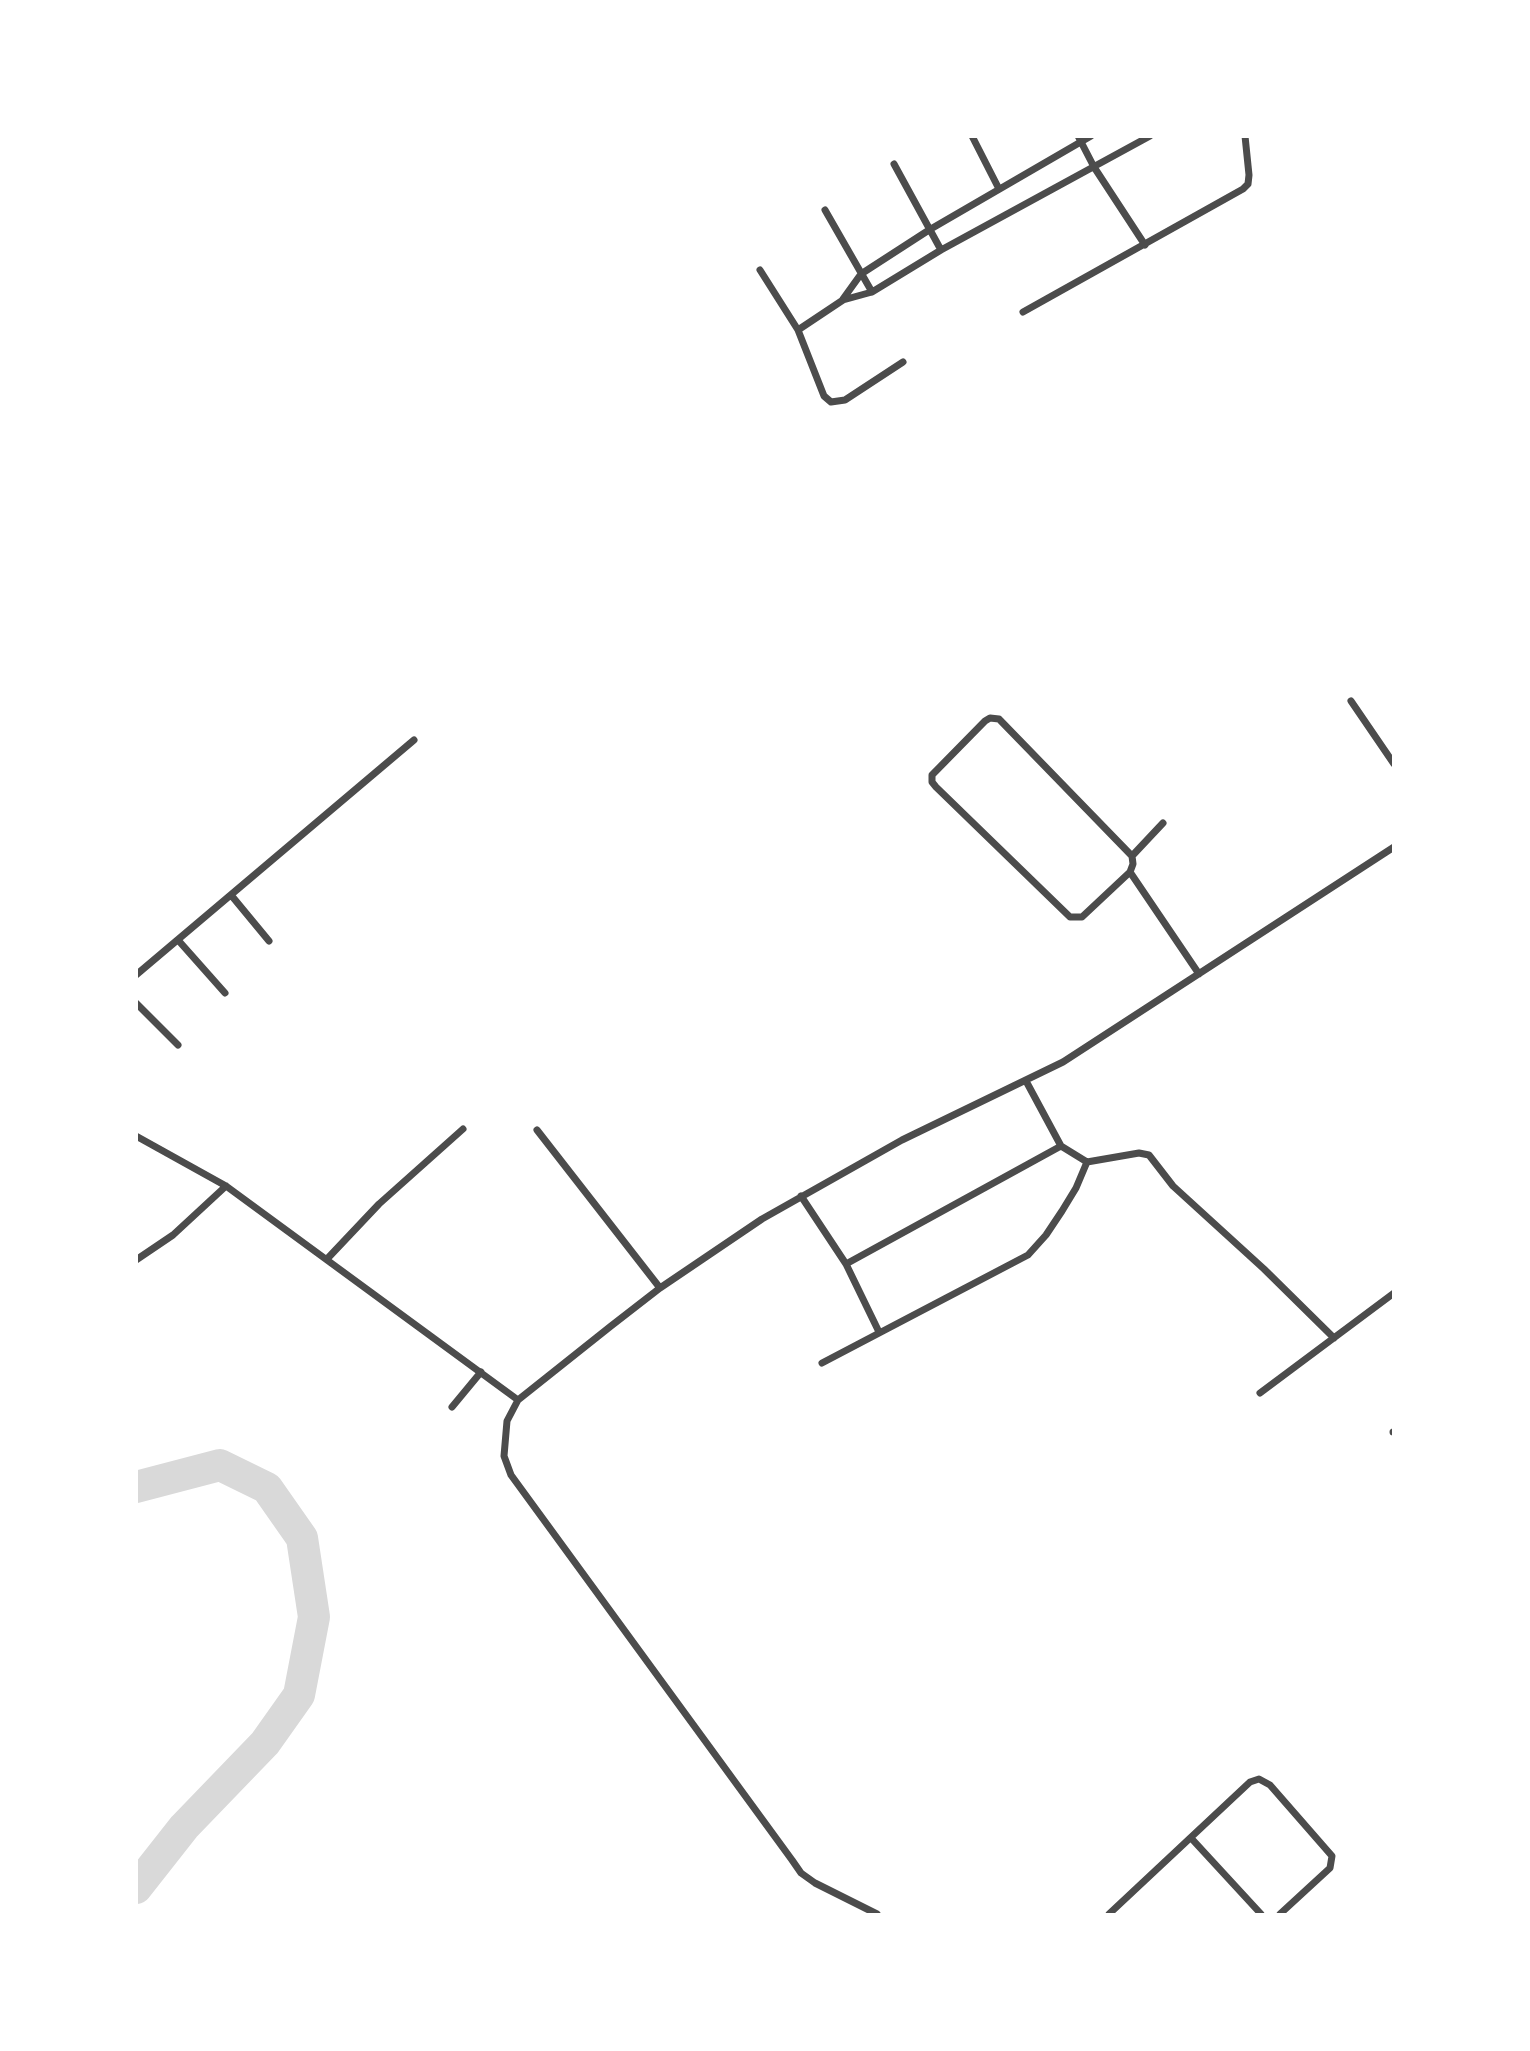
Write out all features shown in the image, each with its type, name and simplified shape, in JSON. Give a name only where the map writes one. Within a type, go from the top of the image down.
[{"type":"street","points":[[972,136],[999,190]]},
{"type":"street","points":[[843,300],[861,274],[1080,139],[1091,136]]},
{"type":"street","points":[[798,330],[843,300],[872,292],[941,250],[1150,136]]},
{"type":"street","points":[[1023,312],[1245,188],[1249,175],[1245,136]]},
{"type":"street","points":[[1080,139],[1094,167],[1145,245]]},
{"type":"street","points":[[894,164],[941,250]]},
{"type":"street","points":[[825,210],[872,292]]},
{"type":"street","points":[[760,270],[798,330],[824,396],[831,402],[845,400],[903,362]]},
{"type":"street","points":[[1350,701],[1394,764]]},
{"type":"street","points":[[990,718],[999,719],[1132,856],[1130,872],[1087,913],[1077,918],[1070,917],[936,787],[932,782],[932,775],[985,721],[990,718]]},
{"type":"street","points":[[136,975],[414,740]]},
{"type":"street","points":[[1132,856],[1163,823]]},
{"type":"street","points":[[877,1914],[815,1883],[801,1872],[516,1483],[508,1470],[504,1449],[507,1421],[518,1400],[660,1288],[762,1219],[902,1140],[1075,1055],[1394,847]]},
{"type":"street","points":[[1130,872],[1199,974]]},
{"type":"street","points":[[231,895],[270,941]]},
{"type":"street","points":[[178,940],[225,993]]},
{"type":"street","points":[[136,1003],[178,1045]]},
{"type":"street","points":[[1026,1081],[1061,1146],[1087,1162],[1139,1153],[1149,1155],[1174,1186],[1334,1338]]},
{"type":"street","points":[[327,1259],[386,1197],[463,1129]]},
{"type":"street","points":[[537,1130],[660,1288]]},
{"type":"street","points":[[136,1136],[226,1186],[518,1400]]},
{"type":"street","points":[[846,1264],[1061,1146]]},
{"type":"street","points":[[822,1363],[1028,1255],[1062,1211],[1087,1162]]},
{"type":"street","points":[[136,1260],[173,1235],[226,1186]]},
{"type":"street","points":[[801,1196],[846,1264],[879,1332]]},
{"type":"street","points":[[1260,1393],[1394,1293]]},
{"type":"street","points":[[452,1407],[481,1372]]},
{"type":"street","points":[[1109,1914],[1250,1782],[1259,1779],[1266,1782],[1332,1858],[1330,1868],[1280,1914]]},
{"type":"street","points":[[1191,1838],[1261,1914]]},
{"type":"waterway","points":[[136,1487],[220,1465],[267,1488],[302,1538],[314,1617],[299,1695],[265,1743],[184,1827],[136,1888]]}]
